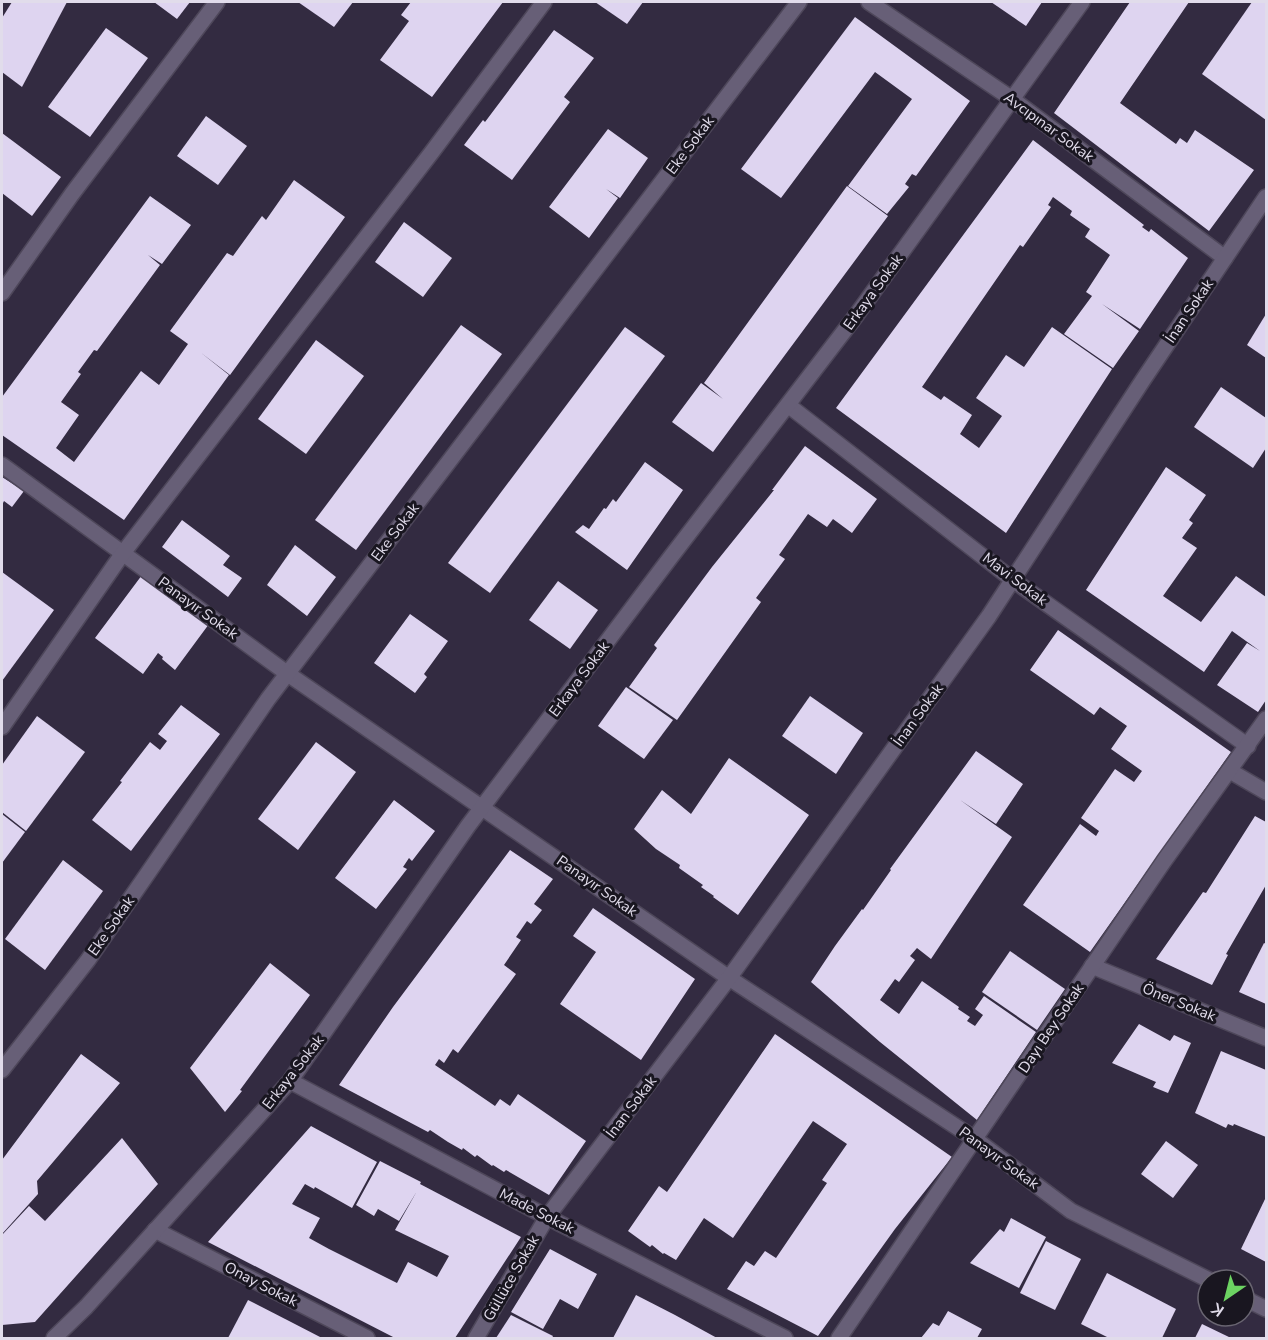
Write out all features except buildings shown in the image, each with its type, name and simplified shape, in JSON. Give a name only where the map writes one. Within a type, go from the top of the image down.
[{"type":"street","points":[[2,293],[72,194],[217,2]]},
{"type":"street","points":[[2,727],[123,553],[432,152],[544,2]]},
{"type":"street","name":"Eke Sokak","points":[[2,1070],[88,960],[288,674],[799,2]]},
{"type":"street","name":"Avcıpınar Sokak","points":[[869,2],[1012,99],[1225,258]]},
{"type":"street","name":"Erkaya Sokak","points":[[54,1338],[86,1307],[290,1081],[483,807],[855,317],[1082,2]]},
{"type":"street","name":"İnan Sokak","points":[[547,1217],[729,978],[989,616],[1266,197]]},
{"type":"street","name":"Mavi Sokak","points":[[788,405],[1013,580],[1248,746]]},
{"type":"street","name":"Panayır Sokak","points":[[2,465],[288,674],[729,978],[975,1139],[1071,1211],[1196,1274]]},
{"type":"street","name":"Dayı Bey Sokak","points":[[839,1338],[1164,861],[1266,719]]},
{"type":"street","points":[[1230,771],[1266,792]]},
{"type":"street","name":"Öner Sokak","points":[[1092,966],[1266,1038]]},
{"type":"street","name":"Made Sokak","points":[[290,1081],[547,1217],[785,1338]]},
{"type":"street","name":"Güllüce Sokak","points":[[476,1338],[547,1217]]},
{"type":"street","name":"Onay Sokak","points":[[156,1230],[367,1338]]}]
